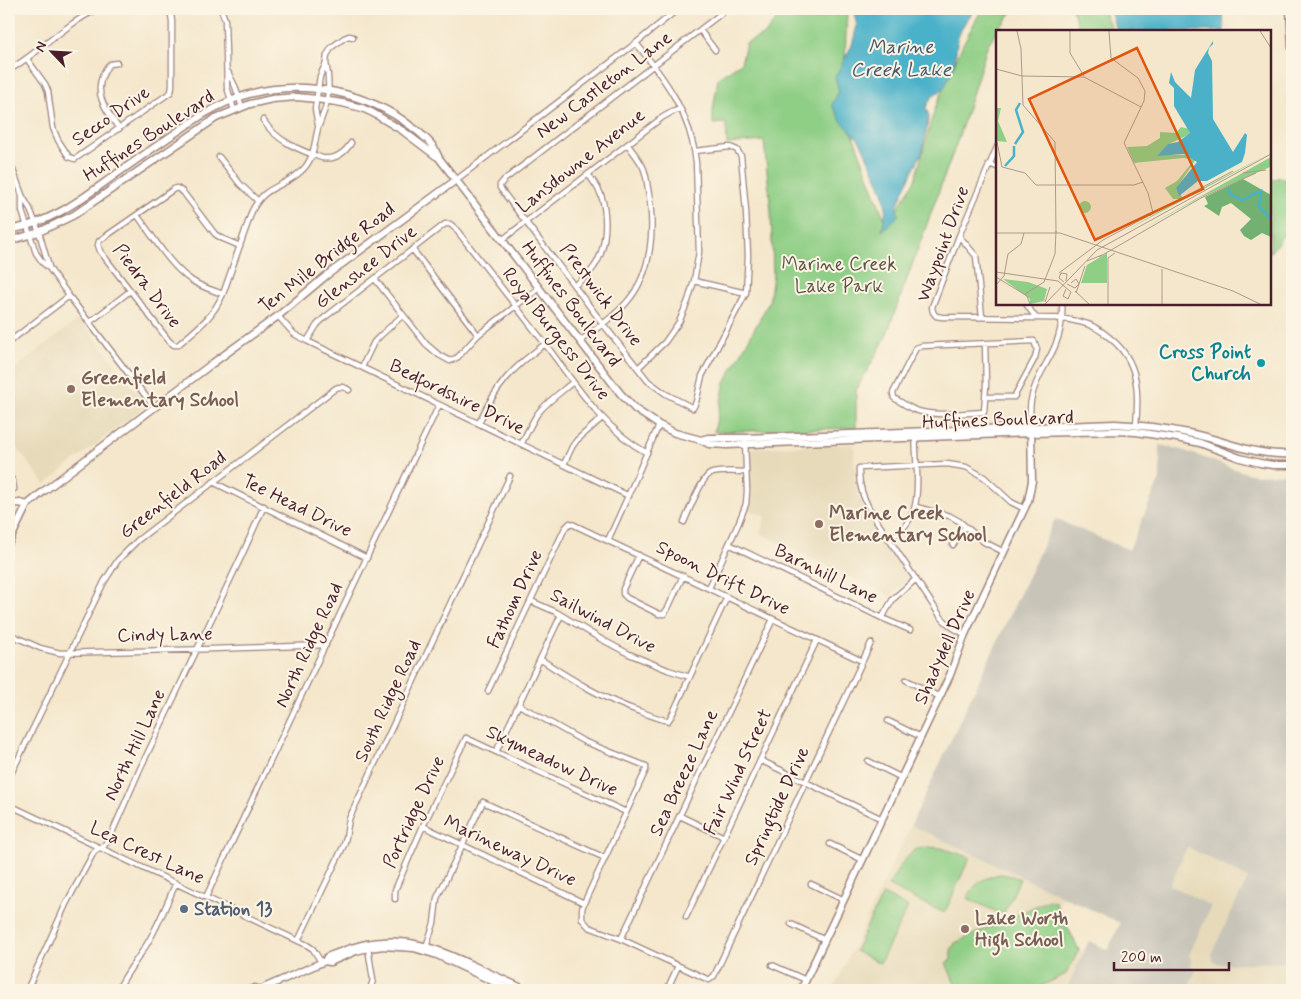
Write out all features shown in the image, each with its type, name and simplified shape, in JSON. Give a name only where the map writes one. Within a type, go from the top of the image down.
[{"type":"main road","points":[[1290,9],[1292,48]]},
{"type":"main road","name":"Huffines Boulevard","points":[[9,230],[36,224],[71,206],[204,114],[231,101],[249,94],[273,90],[319,89],[376,104],[397,116],[423,135],[620,393],[635,409],[659,425],[676,433],[709,444],[1031,430],[1118,431],[1136,428],[1187,432],[1243,449],[1277,455],[1292,454]]},
{"type":"main road","name":"Huffines Boulevard","points":[[9,241],[39,232],[74,215],[204,125],[250,104],[297,97],[342,103],[373,113],[403,130],[439,158]]},
{"type":"main road","name":"Ten Mile Bridge Road","points":[[9,542],[27,505],[60,478],[278,316],[318,282],[456,180]]},
{"type":"main road","name":"Huffines Boulevard","points":[[1136,428],[1200,443],[1240,458],[1273,465],[1292,465]]},
{"type":"main road","name":"Shadydell Drive","points":[[801,990],[940,697],[965,634],[1028,501],[1032,481],[1031,430]]},
{"type":"main road","points":[[1240,458],[1243,449]]},
{"type":"main road","points":[[9,504],[20,503],[27,505]]},
{"type":"main road","points":[[323,962],[327,957],[356,946],[410,942],[511,990]]},
{"type":"main road","points":[[250,990],[255,988],[261,989],[323,962],[330,962],[368,948],[394,946],[425,949],[451,956],[526,990]]},
{"type":"street","points":[[9,70],[74,22],[98,9]]},
{"type":"street","name":"Secco Drive","points":[[27,58],[45,84],[50,96],[55,133],[68,155],[73,159],[77,159],[171,92],[172,22],[170,9]]},
{"type":"street","points":[[221,9],[225,20],[227,87],[234,110]]},
{"type":"street","name":"Ten Mile Bridge Road","points":[[456,180],[678,9]]},
{"type":"street","name":"New Castleton Lane","points":[[500,185],[504,180],[727,9]]},
{"type":"street","points":[[700,30],[715,50]]},
{"type":"street","points":[[240,246],[215,234],[179,188],[174,189],[137,215],[167,256],[185,275],[200,285],[223,294],[240,246],[252,211],[258,201],[270,189],[298,174],[308,164],[313,155],[318,125],[315,110],[320,76],[326,63],[327,55],[332,47],[346,37],[353,37]]},
{"type":"street","points":[[636,43],[674,94],[688,124],[695,151],[700,245],[694,280],[679,322],[665,342],[638,368]]},
{"type":"street","points":[[117,63],[110,64],[105,69],[99,89],[105,107],[119,128]]},
{"type":"street","points":[[318,125],[322,119],[328,91],[329,79],[326,63]]},
{"type":"street","points":[[228,71],[242,107]]},
{"type":"street","name":"Lansdowne Avenue","points":[[502,240],[663,117],[680,109]]},
{"type":"street","points":[[263,120],[271,131],[283,141],[322,158],[333,158],[344,153],[351,144]]},
{"type":"street","points":[[580,341],[627,302],[644,274],[649,256],[651,206],[648,187],[644,168],[628,145]]},
{"type":"street","points":[[694,280],[746,293],[748,256],[741,156],[737,150],[730,147],[695,151]]},
{"type":"street","name":"Waypoint Drive","points":[[996,149],[959,236],[932,307],[933,312],[936,316],[942,317],[1062,318],[1083,322],[1103,332],[1119,345],[1126,354],[1136,378],[1138,400],[1136,428]]},
{"type":"street","points":[[219,157],[245,190],[258,201]]},
{"type":"street","points":[[9,159],[22,195],[39,232],[49,268]]},
{"type":"street","points":[[989,164],[996,167]]},
{"type":"street","points":[[574,286],[594,268],[604,244],[602,201],[598,189],[588,174]]},
{"type":"street","name":"Prestwick Drive","points":[[500,185],[500,188],[602,324],[648,381],[666,394],[693,408],[702,376],[746,293]]},
{"type":"street","points":[[22,195],[22,211],[36,253],[154,407]]},
{"type":"street","name":"Piedra Drive","points":[[137,215],[100,241],[98,245],[100,251],[169,341],[174,345],[178,345],[206,321],[216,308],[223,294]]},
{"type":"street","name":"Glenshee Drive","points":[[307,342],[312,332],[324,318],[445,224],[450,224]]},
{"type":"street","name":"Royal Burgess Drive","points":[[450,224],[602,418],[624,438],[647,453]]},
{"type":"street","points":[[959,236],[976,256],[982,317]]},
{"type":"street","points":[[412,250],[478,335]]},
{"type":"street","points":[[375,278],[426,344],[450,361],[458,357],[478,335],[539,288]]},
{"type":"street","points":[[90,322],[130,291]]},
{"type":"street","points":[[9,342],[69,296]]},
{"type":"street","points":[[1027,305],[1036,318]]},
{"type":"street","name":"Shadydell Drive","points":[[1031,430],[1031,397],[1041,371],[1055,346],[1060,331],[1062,305]]},
{"type":"street","points":[[362,367],[374,342],[404,315]]},
{"type":"street","name":"Bedfordshire Drive","points":[[278,316],[294,334],[307,342],[629,496]]},
{"type":"street","points":[[1034,341],[1037,349],[1035,358],[1014,397],[986,397],[985,343],[1034,341]]},
{"type":"street","name":"Huffines Boulevard","points":[[985,343],[922,346],[916,348],[893,393],[894,398],[917,411],[948,414],[984,412],[986,397]]},
{"type":"street","points":[[479,424],[500,385],[516,367],[545,344]]},
{"type":"street","points":[[522,444],[532,423],[547,403],[573,382]]},
{"type":"street","name":"Greenfield Road","points":[[9,778],[104,582],[118,560],[138,540],[336,388],[344,387],[350,390]]},
{"type":"street","name":"North Ridge Road","points":[[206,897],[439,405]]},
{"type":"street","points":[[564,464],[577,440],[602,418]]},
{"type":"street","points":[[608,540],[659,425]]},
{"type":"street","points":[[890,539],[908,523],[916,507],[915,435]]},
{"type":"street","points":[[709,588],[746,504],[745,441]]},
{"type":"street","points":[[965,634],[947,624],[865,502],[859,483],[860,468],[948,464],[966,466],[984,477],[1011,502],[1025,508]]},
{"type":"street","points":[[684,522],[708,474],[715,472],[746,472]]},
{"type":"street","points":[[9,476],[13,482],[14,489]]},
{"type":"street","name":"South Ridge Road","points":[[298,941],[344,844],[349,819],[510,476]]},
{"type":"street","name":"Tee Head Drive","points":[[213,482],[367,558]]},
{"type":"street","name":"North Hill Lane","points":[[27,990],[66,904],[94,852],[104,846],[111,835],[264,506]]},
{"type":"street","points":[[916,507],[950,516],[984,542],[1004,552]]},
{"type":"street","name":"Spoon Drift Drive","points":[[570,523],[862,661]]},
{"type":"street","name":"Fathom Drive","points":[[488,691],[565,528],[570,523]]},
{"type":"street","points":[[953,545],[965,527]]},
{"type":"street","name":"Barnhill Lane","points":[[729,544],[910,630]]},
{"type":"street","points":[[639,555],[622,592],[624,597],[660,614],[664,614],[683,576]]},
{"type":"street","points":[[882,618],[893,599],[916,579]]},
{"type":"street","points":[[540,659],[562,674],[601,695],[634,710],[668,721],[727,596]]},
{"type":"street","name":"Sailwind Drive","points":[[531,600],[556,612],[614,647],[650,663],[690,677]]},
{"type":"street","points":[[496,752],[561,615]]},
{"type":"street","name":"Sea Breeze Lane","points":[[621,939],[773,619]]},
{"type":"street","name":"Cindy Lane","points":[[9,634],[60,653],[326,645]]},
{"type":"street","name":"Fair Wind Street","points":[[686,918],[817,640]]},
{"type":"street","name":"Springtide Drive","points":[[678,966],[709,980],[714,976],[871,643]]},
{"type":"street","points":[[906,680],[940,697]]},
{"type":"street","points":[[519,705],[583,741],[646,767],[584,903],[582,919],[589,927],[621,939],[678,966],[667,990]]},
{"type":"street","points":[[888,721],[921,737]]},
{"type":"street","name":"Skymeadow Drive","points":[[466,738],[626,812]]},
{"type":"street","name":"Portridge Drive","points":[[395,900],[395,890],[423,826],[466,738]]},
{"type":"street","points":[[760,760],[882,819]]},
{"type":"street","points":[[868,761],[902,778]]},
{"type":"street","points":[[425,949],[434,923],[437,898],[483,802],[605,858]]},
{"type":"street","name":"Lea Crest Lane","points":[[9,805],[298,941],[313,949],[323,962]]},
{"type":"street","points":[[680,816],[724,837]]},
{"type":"street","name":"Marineway Drive","points":[[423,826],[584,903]]},
{"type":"street","points":[[830,844],[863,860]]},
{"type":"street","points":[[118,990],[147,944],[176,883]]},
{"type":"street","points":[[811,884],[844,900]]},
{"type":"street","points":[[791,924],[825,940]]},
{"type":"street","points":[[368,948],[373,980],[370,990]]},
{"type":"street","points":[[772,964],[806,980]]},
{"type":"shaded area","name":"Greenfield Elementary School","points":[[80,318],[146,405],[45,484],[9,438],[9,373]]},
{"type":"shaded area","name":"Marine Creek Elementary School","points":[[854,444],[855,480],[858,495],[911,578],[890,596],[760,533],[766,516],[747,509],[750,496],[749,448]]},
{"type":"shaded area","points":[[1160,445],[1185,451],[1246,473],[1256,475],[1292,474],[1292,960],[1285,962],[1219,964],[1213,960],[1211,954],[1248,878],[1187,847],[1170,885],[1211,906],[1189,956],[1191,958],[1191,966],[1196,971],[1187,990],[1066,990],[1089,941],[1108,950],[1120,923],[911,825],[1055,519],[1129,550],[1160,479]]},
{"type":"shaded area","name":"Lake Worth High School","points":[[911,825],[1063,896],[1058,907],[1079,950],[1084,952],[1066,990],[833,990]]},
{"type":"shaded area","points":[[1187,847],[1248,878],[1211,954],[1212,957],[1285,962],[1292,960],[1292,990],[1187,990],[1196,971],[1191,966],[1191,958],[1189,957],[1211,906],[1170,885]]},
{"type":"green space","name":"Marine Creek Lake Park","points":[[781,9],[847,9],[845,59],[839,97],[887,226],[915,180],[935,108],[963,44],[982,9],[1014,9],[998,30],[996,30],[996,33],[988,44],[958,139],[885,339],[856,390],[856,428],[714,432],[725,383],[769,302],[773,275],[771,211],[764,141],[727,144],[726,123],[713,124],[713,110],[718,78],[741,63],[746,43],[765,34],[782,12]]},
{"type":"green space","points":[[1072,9],[1102,9],[1112,30],[1080,30]]},
{"type":"green space","points":[[1280,177],[1292,184],[1292,200],[1284,234],[1271,252],[1271,181]]},
{"type":"green space","points":[[927,847],[941,848],[970,857],[945,912],[888,886],[902,863],[914,850]]},
{"type":"green space","points":[[1001,874],[1020,879],[1004,913],[1001,914],[967,898],[973,888],[981,881]]},
{"type":"green space","points":[[883,894],[908,907],[880,963],[855,951]]},
{"type":"green space","points":[[1049,900],[1055,902],[1079,950],[1066,974],[1033,990],[958,990],[946,963],[951,960],[951,950],[955,943]]},
{"type":"water","name":"Marine Creek Lake","points":[[853,9],[975,9],[958,36],[954,67],[944,88],[931,98],[926,107],[929,117],[922,153],[897,206],[898,216],[882,231],[886,208],[883,191],[860,141],[841,121],[832,105],[839,91],[835,77],[852,45],[857,26]]},
{"type":"water","points":[[1108,9],[1223,9],[1224,30],[1116,30]]},
{"type":"place","name":"Cross Point Church","points":[[1261,363]]},
{"type":"place","name":"Greenfield Elementary School","points":[[71,389]]},
{"type":"place","name":"Marine Creek Elementary School","points":[[819,524]]},
{"type":"place","name":"Station 13","points":[[184,909]]},
{"type":"place","name":"Lake Worth High School","points":[[965,929]]}]
